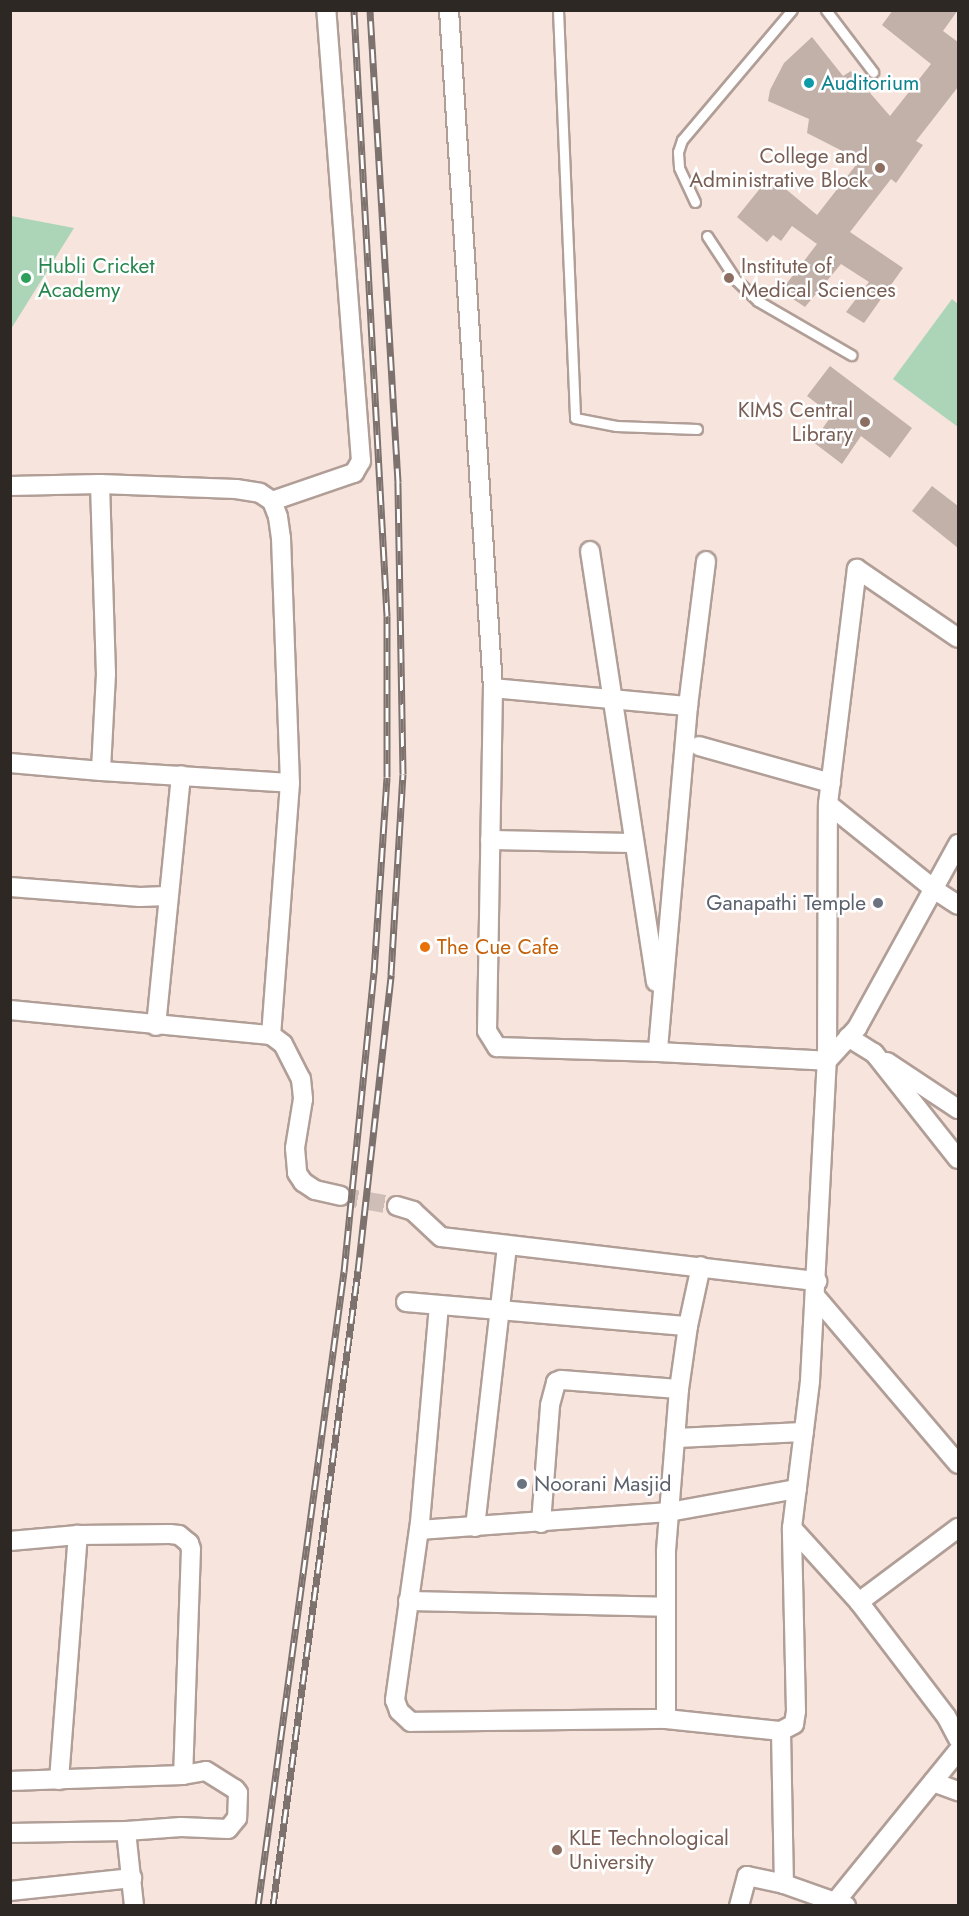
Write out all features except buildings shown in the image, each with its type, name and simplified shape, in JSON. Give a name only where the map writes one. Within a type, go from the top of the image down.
[{"type":"street","points":[[272,501],[354,473],[361,462],[326,10]]},
{"type":"street","points":[[449,10],[493,688],[487,1031],[497,1047],[658,1052],[827,1061]]},
{"type":"street","points":[[100,484],[106,674],[101,771]]},
{"type":"street","points":[[10,486],[100,484],[236,489],[260,493],[272,501],[278,517],[281,538],[290,783],[271,1035]]},
{"type":"street","points":[[590,550],[660,1008]]},
{"type":"street","points":[[658,1052],[660,1008],[688,706],[706,561]]},
{"type":"street","points":[[439,1305],[419,1530],[395,1700],[399,1711],[411,1722],[666,1719],[781,1731],[794,1724],[792,1528],[804,1432],[816,1289],[827,1061],[828,804],[857,569],[958,639]]},
{"type":"street","points":[[493,688],[688,706]]},
{"type":"street","points":[[699,746],[831,783]]},
{"type":"street","points":[[10,762],[101,771],[290,783]]},
{"type":"street","points":[[156,1026],[167,896],[181,775]]},
{"type":"street","points":[[828,804],[935,890],[958,905]]},
{"type":"street","points":[[490,840],[633,843]]},
{"type":"street","points":[[827,1061],[857,1028],[935,890],[958,844]]},
{"type":"street","points":[[10,886],[140,897],[167,896]]},
{"type":"street","points":[[10,1010],[156,1026],[271,1035],[283,1044],[301,1079],[303,1099],[295,1148],[297,1173],[303,1182],[315,1190],[340,1196]]},
{"type":"street","points":[[848,1037],[958,1109]]},
{"type":"street","points":[[874,1053],[958,1159]]},
{"type":"street","points":[[397,1206],[413,1211],[441,1237],[701,1266],[816,1289],[955,1452]]},
{"type":"street","points":[[475,1527],[507,1245]]},
{"type":"street","points":[[666,1719],[669,1512],[679,1389],[688,1326],[701,1266]]},
{"type":"street","points":[[405,1302],[688,1326]]},
{"type":"street","points":[[541,1523],[550,1406],[556,1382],[561,1380],[679,1389]]},
{"type":"street","points":[[676,1438],[804,1432]]},
{"type":"street","points":[[419,1530],[669,1512],[797,1489]]},
{"type":"street","points":[[792,1528],[859,1602],[946,1716],[958,1739]]},
{"type":"street","points":[[859,1602],[958,1528]]},
{"type":"street","points":[[10,1541],[78,1535],[170,1534],[179,1535],[189,1543],[191,1549],[183,1775]]},
{"type":"street","points":[[58,1780],[78,1535]]},
{"type":"street","points":[[408,1601],[666,1607]]},
{"type":"street","points":[[781,1731],[784,1884]]},
{"type":"street","points":[[739,1905],[747,1876],[784,1884],[841,1903],[958,1751]]},
{"type":"street","points":[[10,1781],[183,1775],[206,1771],[235,1789],[238,1805],[237,1818],[232,1827],[10,1833]]},
{"type":"street","points":[[933,1782],[958,1791]]},
{"type":"street","points":[[126,1831],[134,1905]]},
{"type":"street","points":[[10,1891],[132,1878]]},
{"type":"lane","points":[[558,10],[575,418],[616,426],[697,429]]},
{"type":"lane","points":[[694,202],[679,167],[678,152],[682,140],[792,10]]},
{"type":"lane","points":[[826,10],[873,72]]},
{"type":"lane","points":[[707,236],[736,280],[758,300],[851,355]]},
{"type":"green space","name":"Hubli Cricket Academy","points":[[10,216],[74,228],[11,329]]},
{"type":"green space","points":[[952,299],[958,304],[958,427],[893,379]]},
{"type":"tunnel","points":[[340,1196],[397,1206]]},
{"type":"railway","points":[[258,1906],[344,1272],[374,973],[387,777],[387,616],[354,10]]},
{"type":"railway","points":[[273,1906],[358,1271],[391,975],[403,774],[398,482],[370,10]]},
{"type":"place","name":"Auditorium","points":[[809,83]]},
{"type":"place","name":"College and Administrative Block","points":[[880,168]]},
{"type":"place","name":"Hubli Cricket Academy","points":[[26,278]]},
{"type":"place","name":"Institute of Medical Sciences","points":[[729,278]]},
{"type":"place","name":"KIMS Central Library","points":[[865,422]]},
{"type":"place","name":"Ganapathi Temple","points":[[878,903]]},
{"type":"place","name":"The Cue Cafe","points":[[425,947]]},
{"type":"place","name":"Noorani Masjid","points":[[522,1484]]},
{"type":"place","name":"KLE Technological University","points":[[557,1850]]}]
